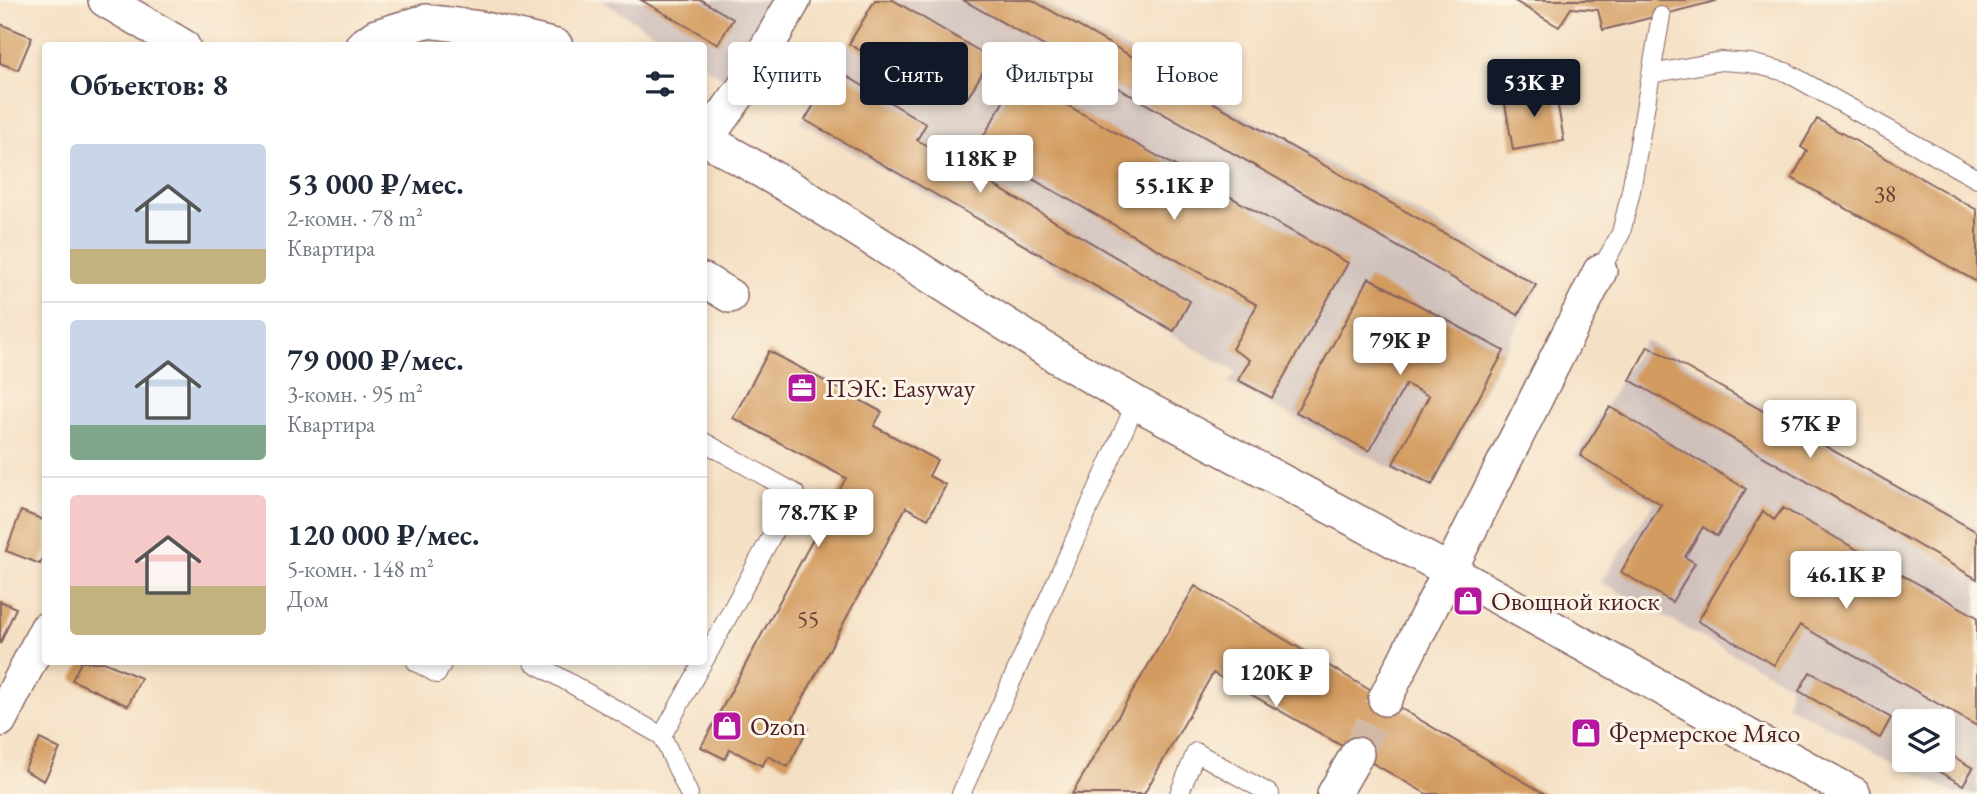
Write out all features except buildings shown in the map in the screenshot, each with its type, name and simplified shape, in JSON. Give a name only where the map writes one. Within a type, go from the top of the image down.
[{"type":"street","points":[[105,0],[176,42]]},
{"type":"street","points":[[707,136],[744,87],[794,0]]},
{"type":"street","points":[[368,42],[376,36],[426,21],[481,28],[539,42]]},
{"type":"street","points":[[707,140],[798,192],[1059,358],[1136,403],[1450,570],[1854,794]]},
{"type":"street","points":[[1385,699],[1600,271]]},
{"type":"street","points":[[0,720],[42,637]]},
{"type":"street","points":[[1334,794],[1357,754]]},
{"type":"lane","points":[[1600,271],[1621,233],[1631,191],[1661,16]]},
{"type":"lane","points":[[1651,74],[1721,61],[1750,63],[1786,72],[1977,179]]},
{"type":"lane","points":[[961,794],[1136,403]]},
{"type":"lane","points":[[707,444],[795,493],[707,654]]},
{"type":"lane","points":[[421,665],[437,674],[442,665]]},
{"type":"lane","points":[[538,665],[662,736],[688,794]]},
{"type":"lane","points":[[662,736],[701,665]]},
{"type":"lane","points":[[1179,794],[1196,752],[1270,794]]},
{"type":"shaded area","points":[[601,0],[771,0],[747,42],[728,42],[728,75],[725,80],[707,68],[707,42],[667,42]]},
{"type":"shaded area","points":[[875,0],[1039,0],[1114,42],[982,42],[982,105],[1118,105],[1118,44],[1132,52],[1132,105],[1226,105],[1541,282],[1432,490],[1228,383],[1236,372],[801,122],[811,105],[846,105],[846,48]]},
{"type":"shaded area","points":[[1645,340],[1977,528],[1977,794],[1956,794],[1914,772],[1955,772],[1955,709],[1892,709],[1892,760],[1787,705],[1790,685],[1601,582],[1654,503],[1575,457]]},
{"type":"tunnel","points":[[1357,754],[1385,699]]},
{"type":"place","name":"ПЭК: Easyway","points":[[802,388]]},
{"type":"place","name":"Овощной киоск","points":[[1468,601]]},
{"type":"place","name":"Ozon","points":[[727,726]]},
{"type":"place","name":"Фермерское Мясо","points":[[1586,733]]}]
